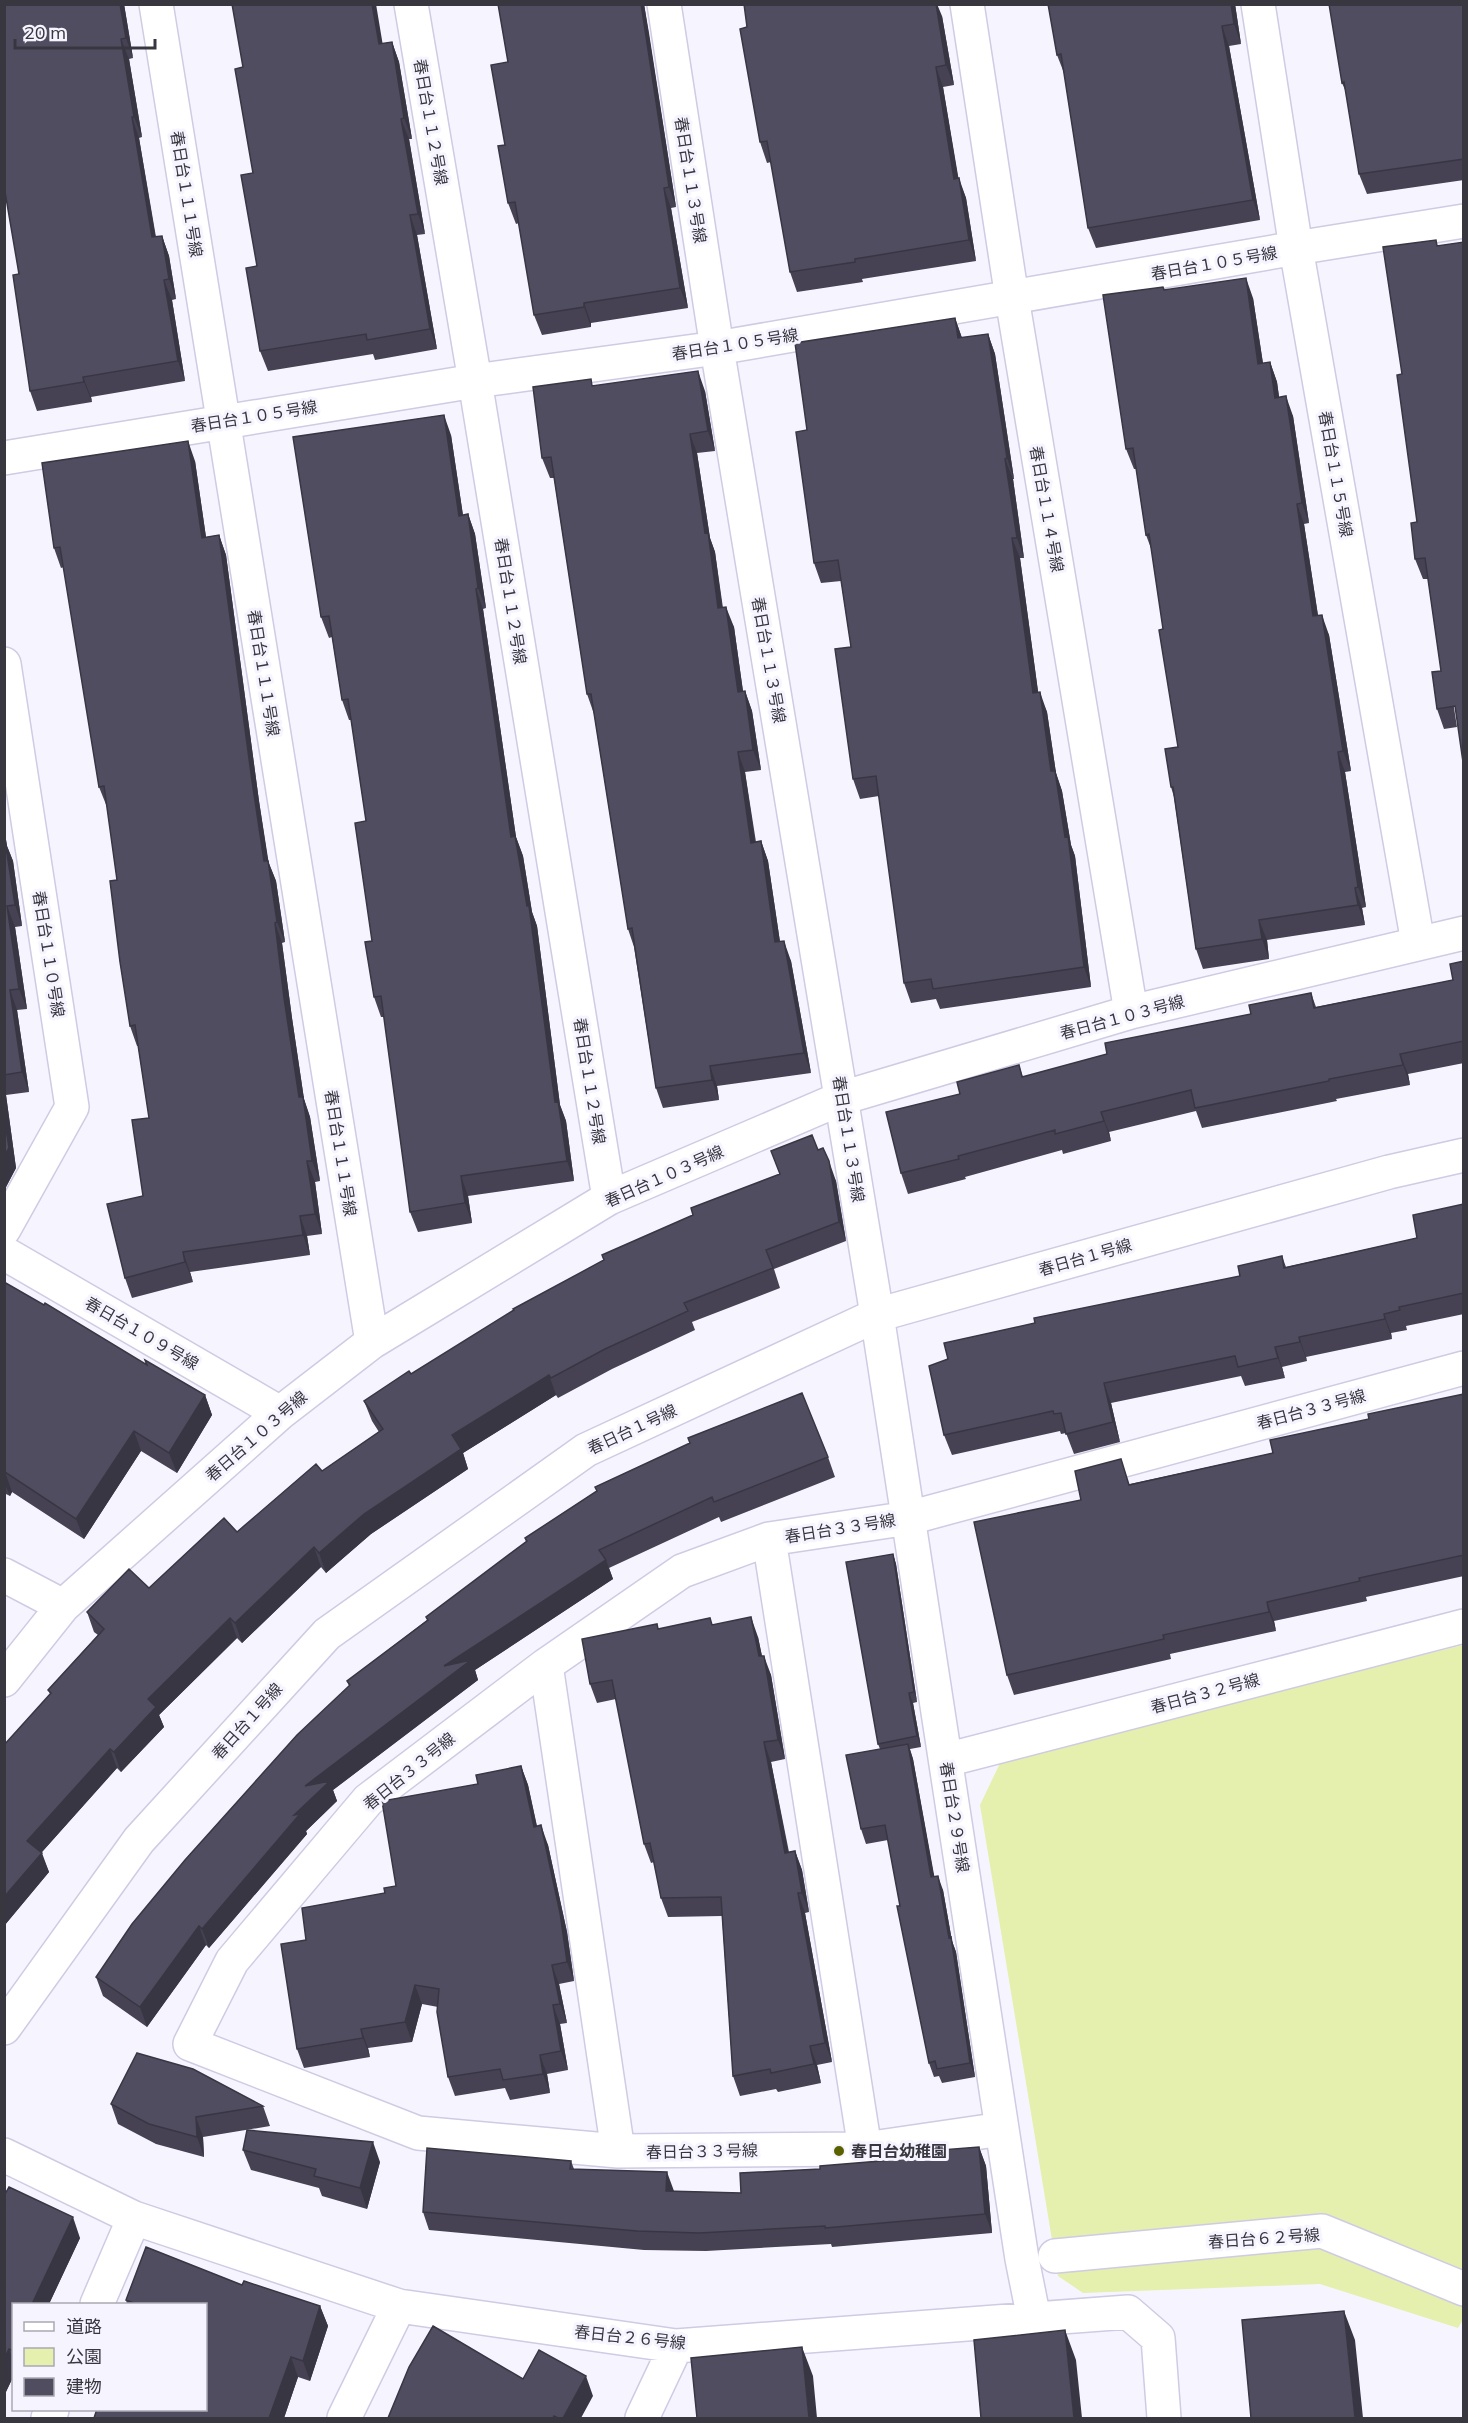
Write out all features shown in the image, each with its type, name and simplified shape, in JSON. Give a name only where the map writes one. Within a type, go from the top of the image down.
[{"type":"street","name":"春日台１１１号線","points":[[156,4],[372,1342]]},
{"type":"street","name":"春日台１１２号線","points":[[411,4],[609,1198]]},
{"type":"street","name":"春日台１１３号線","points":[[664,4],[717,348],[878,1315]]},
{"type":"street","name":"春日台１１４号線","points":[[967,4],[1012,298],[1131,1012]]},
{"type":"street","name":"春日台１１５号線","points":[[1258,4],[1296,248],[1418,943]]},
{"type":"street","name":"春日台１０５号線","points":[[4,458],[475,381],[717,348],[1464,221]]},
{"type":"street","name":"春日台１１０号線","points":[[4,664],[72,1107],[4,1229]]},
{"type":"street","name":"春日台１０３号線","points":[[4,1680],[63,1606],[280,1413],[372,1342],[609,1198],[842,1098],[1131,1012],[1464,933]]},
{"type":"street","name":"春日台１号線","points":[[4,2028],[139,1840],[327,1634],[586,1450],[878,1315],[1389,1173],[1464,1155]]},
{"type":"street","name":"春日台１０９号線","points":[[4,1253],[280,1413]]},
{"type":"street","name":"春日台２９号線","points":[[878,1315],[1022,2259],[1034,2319]]},
{"type":"street","name":"春日台３３号線","points":[[1002,2129],[865,2149],[618,2151],[418,2133],[190,2044],[232,1961],[369,1800],[546,1665],[682,1571],[769,1539],[909,1518],[1464,1368]]},
{"type":"street","points":[[769,1539],[865,2149]]},
{"type":"street","points":[[4,1575],[63,1606]]},
{"type":"street","name":"春日台３２号線","points":[[946,1761],[1464,1626]]},
{"type":"street","points":[[546,1665],[618,2151]]},
{"type":"street","name":"春日台２６号線","points":[[4,2155],[134,2218],[399,2306],[676,2346],[1128,2312],[1158,2338],[1164,2418]]},
{"type":"street","points":[[97,2303],[134,2218]]},
{"type":"street","name":"春日台６２号線","points":[[1055,2256],[1322,2231],[1464,2289]]},
{"type":"street","points":[[344,2418],[399,2306]]},
{"type":"street","points":[[642,2418],[676,2346]]},
{"type":"green space","points":[[1463,1645],[1464,2318],[1458,2328],[1320,2284],[1083,2293],[1058,2276],[980,1805],[1002,1759]]},
{"type":"building","points":[[4,4],[120,4],[126,38],[121,39],[134,117],[132,117],[152,237],[162,236],[169,279],[164,280],[178,361],[83,377],[84,382],[30,391],[13,275],[19,274],[4,186]]},
{"type":"building","points":[[232,4],[372,4],[379,44],[392,42],[404,118],[401,119],[418,214],[410,215],[430,329],[367,340],[366,334],[260,351],[246,268],[257,266],[241,175],[253,173],[235,69],[243,67]]},
{"type":"building","points":[[498,4],[641,4],[669,187],[664,188],[680,288],[584,303],[584,307],[534,315],[515,202],[508,203],[498,146],[505,145],[491,65],[508,62]]},
{"type":"building","points":[[744,4],[936,4],[946,65],[936,67],[954,179],[959,178],[969,240],[790,272],[767,141],[760,142],[740,29],[747,27]]},
{"type":"building","points":[[1048,4],[1231,4],[1234,24],[1222,26],[1253,200],[1088,228],[1061,54],[1057,55]]},
{"type":"building","points":[[1329,4],[1464,4],[1464,159],[1359,174]]},
{"type":"building","points":[[1436,240],[1437,246],[1464,242],[1464,769],[1455,706],[1437,709],[1432,672],[1441,671],[1425,558],[1415,559],[1411,523],[1417,522],[1397,375],[1402,374],[1383,247]]},
{"type":"building","points":[[1246,278],[1258,364],[1270,362],[1275,398],[1286,396],[1302,503],[1297,504],[1313,616],[1322,615],[1343,751],[1338,752],[1358,887],[1355,888],[1358,905],[1259,920],[1262,939],[1196,949],[1173,787],[1171,787],[1165,749],[1178,747],[1159,630],[1163,629],[1133,448],[1126,449],[1103,295],[1163,287],[1164,290]]},
{"type":"building","points":[[955,318],[958,338],[988,334],[1007,458],[1005,459],[1017,538],[1012,538],[1033,693],[1040,692],[1051,771],[1055,771],[1065,837],[1068,836],[1084,967],[933,989],[931,979],[904,983],[876,776],[853,779],[835,649],[851,647],[838,560],[814,563],[796,432],[807,430],[795,343]]},
{"type":"building","points":[[698,371],[708,431],[690,434],[705,533],[708,532],[718,608],[726,607],[738,692],[745,691],[753,750],[738,752],[751,843],[761,841],[775,942],[784,941],[804,1053],[710,1066],[712,1080],[656,1088],[632,928],[628,929],[591,694],[587,694],[551,457],[542,458],[533,387],[591,379],[592,386]]},
{"type":"building","points":[[444,415],[459,516],[468,514],[478,588],[476,589],[511,837],[515,836],[527,906],[529,906],[555,1102],[558,1101],[567,1161],[461,1176],[465,1203],[410,1212],[381,996],[374,997],[365,942],[372,941],[355,823],[366,821],[348,699],[342,700],[329,616],[321,617],[293,437]]},
{"type":"building","points":[[188,441],[202,538],[219,535],[252,781],[264,861],[268,861],[277,922],[275,923],[284,998],[299,1097],[303,1097],[312,1161],[307,1161],[315,1214],[300,1216],[303,1235],[183,1252],[185,1262],[125,1278],[107,1204],[143,1196],[132,1120],[149,1118],[135,1025],[130,1026],[120,962],[110,881],[117,880],[104,786],[99,787],[60,547],[54,548],[42,463]]},
{"type":"building","points":[[4,841],[15,905],[7,906],[19,989],[10,990],[22,1072],[4,1075]]},
{"type":"building","points":[[1464,961],[1464,1041],[1400,1054],[1403,1065],[1195,1108],[1191,1090],[1101,1112],[1104,1121],[1055,1134],[1055,1130],[958,1156],[959,1159],[901,1173],[886,1112],[960,1094],[957,1082],[1019,1065],[1022,1077],[1107,1054],[1105,1043],[1251,1014],[1249,1005],[1311,993],[1314,1008],[1453,980],[1450,964]]},
{"type":"building","points":[[4,1116],[9,1148],[4,1156]]},
{"type":"building","points":[[812,1135],[818,1150],[823,1148],[829,1161],[839,1222],[766,1250],[773,1268],[684,1303],[688,1311],[605,1349],[551,1378],[549,1375],[452,1435],[461,1449],[364,1514],[319,1553],[314,1547],[235,1623],[230,1618],[148,1699],[156,1707],[114,1752],[110,1749],[27,1841],[42,1853],[4,1897],[4,1745],[51,1693],[48,1690],[104,1629],[87,1612],[129,1569],[149,1588],[224,1518],[237,1532],[316,1464],[322,1471],[383,1429],[364,1401],[409,1371],[411,1374],[513,1309],[604,1260],[602,1255],[693,1215],[691,1208],[780,1174],[771,1151]]},
{"type":"building","points":[[1464,1204],[1464,1293],[1399,1307],[1400,1310],[1384,1314],[1385,1319],[1299,1337],[1300,1342],[1275,1347],[1278,1358],[1238,1367],[1235,1356],[1104,1383],[1113,1422],[1066,1434],[1061,1413],[1054,1414],[1053,1411],[944,1435],[929,1366],[948,1359],[944,1343],[1035,1323],[1034,1318],[1240,1276],[1238,1266],[1282,1256],[1284,1268],[1417,1238],[1413,1215]]},
{"type":"building","points":[[4,1282],[44,1305],[45,1303],[147,1365],[145,1360],[205,1395],[169,1453],[134,1431],[76,1519],[4,1473]]},
{"type":"building","points":[[802,1393],[828,1457],[714,1502],[712,1497],[599,1550],[606,1560],[444,1666],[471,1660],[305,1786],[330,1781],[294,1815],[300,1814],[202,1929],[199,1926],[140,2007],[96,1977],[132,1924],[185,1860],[297,1735],[350,1685],[347,1681],[428,1620],[426,1617],[527,1541],[525,1538],[597,1491],[595,1487],[690,1443],[688,1438]]},
{"type":"building","points":[[1464,1394],[1464,1555],[1359,1578],[1360,1581],[1267,1602],[1269,1612],[1163,1635],[1164,1639],[1007,1675],[974,1522],[1081,1500],[1075,1471],[1121,1459],[1129,1485],[1273,1453],[1270,1440],[1369,1419],[1368,1414]]},
{"type":"building","points":[[893,1554],[914,1692],[909,1693],[917,1736],[878,1744],[846,1562]]},
{"type":"building","points":[[751,1617],[759,1656],[764,1656],[778,1740],[764,1742],[785,1853],[795,1851],[802,1893],[798,1893],[825,2043],[810,2046],[814,2064],[771,2073],[770,2069],[733,2076],[721,1897],[661,1898],[650,1843],[644,1844],[612,1680],[590,1684],[582,1639],[657,1624],[658,1629],[710,1618],[712,1625]]},
{"type":"building","points":[[908,1744],[931,1877],[938,1876],[949,1938],[951,1937],[970,2063],[937,2069],[935,2061],[929,2063],[897,1906],[900,1906],[885,1825],[861,1829],[846,1755]]},
{"type":"building","points":[[521,1766],[534,1827],[541,1825],[560,1913],[567,1962],[552,1965],[560,2004],[553,2005],[561,2051],[540,2055],[543,2074],[503,2080],[500,2069],[448,2077],[437,2012],[439,1989],[415,1985],[405,2022],[361,2029],[363,2038],[297,2049],[281,1944],[306,1940],[302,1908],[385,1893],[384,1888],[396,1886],[382,1801],[478,1784],[476,1775]]},
{"type":"building","points":[[137,2053],[193,2069],[263,2106],[196,2117],[197,2137],[149,2124],[111,2104]]},
{"type":"building","points":[[247,2130],[373,2142],[360,2188],[314,2176],[316,2169],[243,2150]]},
{"type":"building","points":[[979,2147],[985,2214],[825,2228],[825,2226],[699,2233],[637,2231],[423,2212],[427,2148],[571,2161],[570,2169],[667,2172],[666,2191],[741,2193],[740,2173],[820,2169],[820,2166],[929,2157],[929,2151]]},
{"type":"building","points":[[9,2187],[73,2217],[32,2303],[12,2303],[12,2350],[9,2349],[4,2359],[4,2196]]},
{"type":"building","points":[[146,2247],[242,2285],[244,2281],[320,2306],[303,2361],[291,2357],[269,2418],[94,2418],[96,2411],[207,2411],[207,2303],[134,2303],[126,2300]]},
{"type":"building","points":[[1344,2311],[1355,2418],[1251,2418],[1242,2320]]},
{"type":"building","points":[[433,2326],[523,2379],[539,2350],[586,2376],[563,2418],[554,2416],[553,2418],[388,2418],[409,2367]]},
{"type":"building","points":[[1065,2330],[1074,2418],[981,2418],[974,2340]]},
{"type":"building","points":[[802,2347],[809,2418],[697,2418],[691,2358]]},
{"type":"place","name":"春日台幼稚園","points":[[839,2151]]}]
